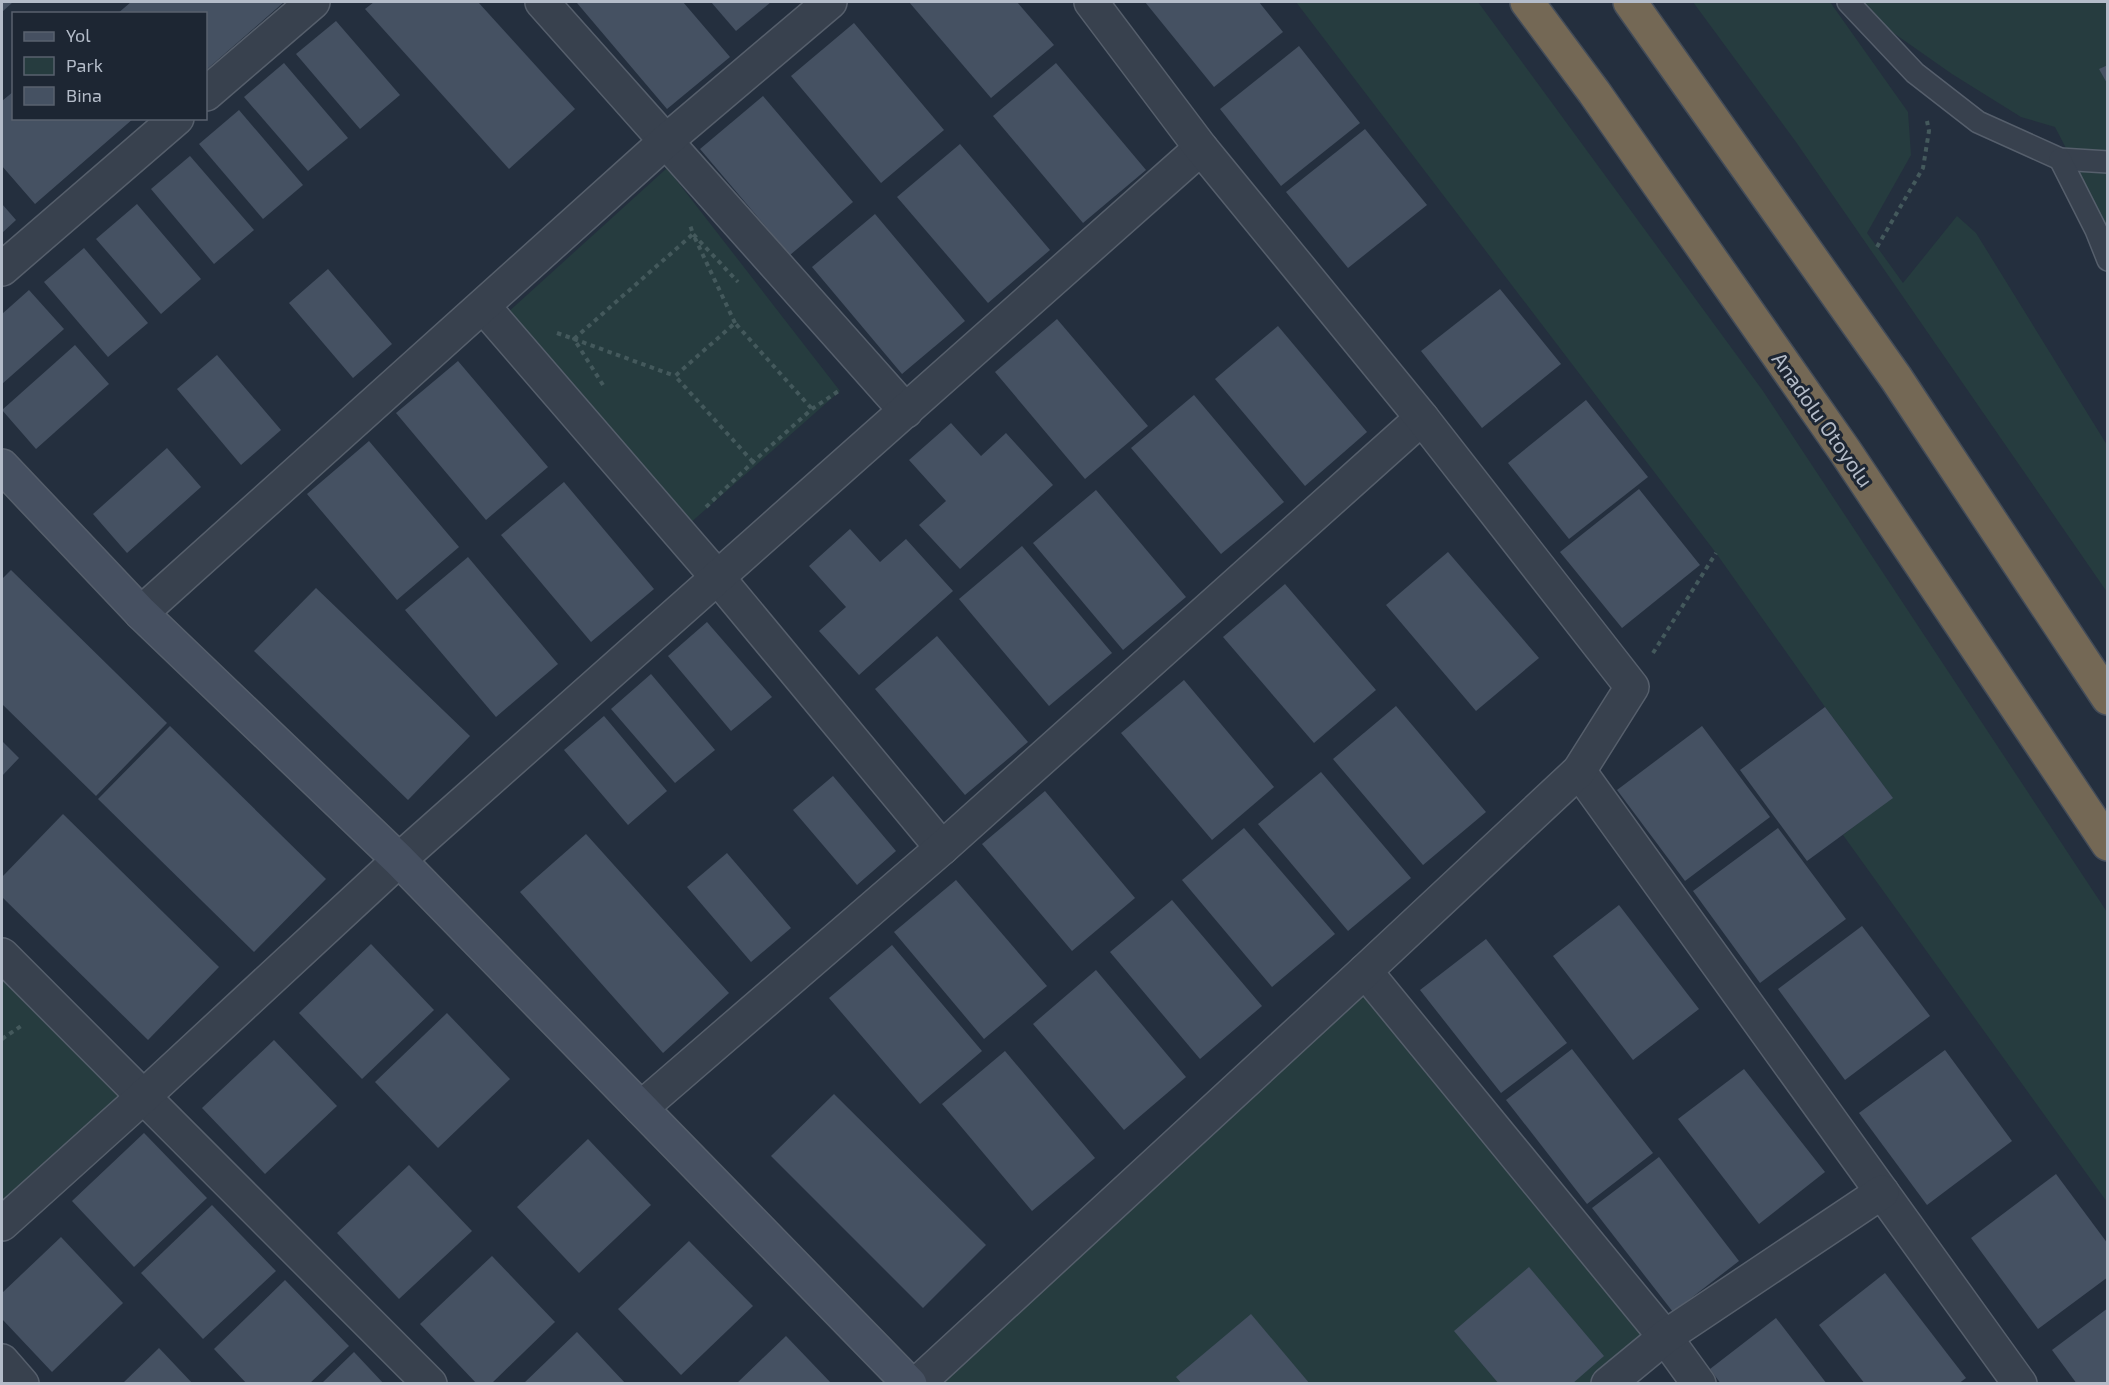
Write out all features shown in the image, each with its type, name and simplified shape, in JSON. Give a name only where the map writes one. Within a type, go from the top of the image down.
[{"type":"highway","name":"Anadolu Otoyolu","points":[[1527,2],[1594,92],[1845,452],[2108,844]]},
{"type":"highway","points":[[1630,2],[1896,378],[2108,698]]},
{"type":"main road","points":[[2,466],[141,613],[399,860],[910,1383]]},
{"type":"street","points":[[207,93],[313,2]]},
{"type":"street","points":[[542,2],[906,411]]},
{"type":"street","points":[[141,613],[666,141],[830,2]]},
{"type":"street","points":[[917,1383],[1579,771],[1632,687],[1422,418],[1201,148],[1091,2]]},
{"type":"street","points":[[2,269],[175,120]]},
{"type":"street","points":[[2,1224],[399,860],[1201,148]]},
{"type":"street","points":[[483,306],[718,578],[942,848]]},
{"type":"street","points":[[641,1108],[942,848],[1422,418]]},
{"type":"street","points":[[1579,771],[2020,1383]]},
{"type":"street","points":[[2,955],[430,1383]]},
{"type":"street","points":[[1365,971],[1665,1337],[1699,1383]]},
{"type":"street","points":[[1608,1383],[1665,1337],[1882,1192]]},
{"type":"street","points":[[2,1361],[22,1383]]},
{"type":"lane","points":[[1848,2],[1915,73],[1978,123],[2060,159],[2108,162]]},
{"type":"lane","points":[[2060,159],[2097,230],[2108,260]]},
{"type":"path","points":[[1877,246],[1923,168],[1929,131],[1915,73]]},
{"type":"path","points":[[689,223],[735,323],[812,409]]},
{"type":"path","points":[[693,234],[742,286]]},
{"type":"path","points":[[574,339],[693,234]]},
{"type":"path","points":[[675,376],[735,323]]},
{"type":"path","points":[[555,332],[675,376],[753,462]]},
{"type":"path","points":[[574,339],[605,388]]},
{"type":"path","points":[[705,508],[812,409],[840,390],[832,382]]},
{"type":"path","points":[[1632,687],[1716,553]]},
{"type":"green space","points":[[1296,2],[1478,2],[1763,391],[2107,912],[2107,1202],[1843,835],[1892,797],[1716,553]]},
{"type":"green space","points":[[1693,2],[1830,2],[1908,112],[1911,155],[1867,233],[1903,283],[1957,216],[1976,233],[2107,445],[2107,592],[1796,142]]},
{"type":"green space","points":[[1857,2],[2107,2],[2107,227],[2055,127],[2021,117],[1952,74],[1865,13]]},
{"type":"green space","points":[[667,168],[840,391],[689,524],[506,314]]},
{"type":"green space","points":[[2,955],[143,1097],[2,1224]]},
{"type":"green space","points":[[1365,971],[1665,1337],[1608,1383],[917,1384]]},
{"type":"building","points":[[2,2],[13,2],[2,12]]},
{"type":"building","points":[[131,2],[284,2],[207,69],[207,12],[119,12]]},
{"type":"building","points":[[374,2],[478,2],[575,109],[509,169],[365,9]]},
{"type":"building","points":[[578,2],[683,2],[730,57],[667,109]]},
{"type":"building","points":[[711,2],[771,2],[736,31]]},
{"type":"building","points":[[909,2],[1017,2],[1054,45],[991,98]]},
{"type":"building","points":[[1145,2],[1259,2],[1283,32],[1214,87]]},
{"type":"building","points":[[336,21],[400,95],[360,129],[296,54]]},
{"type":"building","points":[[854,23],[944,130],[881,183],[791,76]]},
{"type":"building","points":[[1299,46],[1360,123],[1281,186],[1220,109]]},
{"type":"building","points":[[284,63],[348,138],[308,171],[244,97]]},
{"type":"building","points":[[1056,63],[1146,170],[1083,223],[993,116]]},
{"type":"building","points":[[2108,65],[2108,85],[2099,69]]},
{"type":"building","points":[[12,93],[12,120],[132,120],[35,204],[2,166],[2,101]]},
{"type":"building","points":[[763,96],[853,202],[790,255],[700,149]]},
{"type":"building","points":[[239,110],[303,185],[263,219],[199,144]]},
{"type":"building","points":[[1365,129],[1427,205],[1348,268],[1286,192]]},
{"type":"building","points":[[960,144],[1050,250],[988,303],[897,197]]},
{"type":"building","points":[[190,156],[254,230],[214,264],[151,189]]},
{"type":"building","points":[[2,204],[16,220],[2,233]]},
{"type":"building","points":[[137,204],[201,279],[161,314],[96,239]]},
{"type":"building","points":[[875,214],[965,321],[902,374],[812,267]]},
{"type":"building","points":[[84,248],[148,323],[108,357],[44,282]]},
{"type":"building","points":[[328,269],[392,344],[353,378],[289,303]]},
{"type":"building","points":[[1500,289],[1561,364],[1482,428],[1421,351]]},
{"type":"building","points":[[29,290],[64,329],[2,384],[2,314]]},
{"type":"building","points":[[1057,319],[1148,426],[1085,479],[995,372]]},
{"type":"building","points":[[1278,326],[1367,432],[1305,486],[1215,379]]},
{"type":"building","points":[[75,345],[109,384],[36,449],[2,410]]},
{"type":"building","points":[[217,355],[281,430],[241,465],[177,389]]},
{"type":"building","points":[[458,361],[548,467],[486,520],[396,413]]},
{"type":"building","points":[[1194,395],[1284,502],[1221,554],[1131,448]]},
{"type":"building","points":[[1586,400],[1648,477],[1569,539],[1508,463]]},
{"type":"building","points":[[951,423],[981,456],[1006,433],[1053,485],[960,569],[919,525],[946,501],[909,460]]},
{"type":"building","points":[[369,441],[459,547],[397,600],[307,494]]},
{"type":"building","points":[[167,448],[201,487],[127,553],[93,514]]},
{"type":"building","points":[[564,482],[654,589],[591,642],[501,535]]},
{"type":"building","points":[[1639,489],[1700,565],[1622,628],[1560,552]]},
{"type":"building","points":[[1096,490],[1186,597],[1123,650],[1033,543]]},
{"type":"building","points":[[850,529],[880,562],[906,539],[953,591],[859,675],[819,631],[846,607],[809,566]]},
{"type":"building","points":[[1022,546],[1112,653],[1049,706],[959,599]]},
{"type":"building","points":[[1448,552],[1539,658],[1476,711],[1386,605]]},
{"type":"building","points":[[468,557],[558,664],[496,717],[405,610]]},
{"type":"building","points":[[11,570],[167,723],[96,796],[2,704],[2,579]]},
{"type":"building","points":[[1285,584],[1376,690],[1314,743],[1223,637]]},
{"type":"building","points":[[316,588],[470,736],[408,800],[254,651]]},
{"type":"building","points":[[707,622],[772,697],[731,731],[668,656]]},
{"type":"building","points":[[937,636],[1028,742],[965,795],[875,689]]},
{"type":"building","points":[[651,674],[715,750],[675,783],[611,709]]},
{"type":"building","points":[[1184,680],[1274,787],[1212,840],[1121,733]]},
{"type":"building","points":[[1396,706],[1486,812],[1423,865],[1333,759]]},
{"type":"building","points":[[1825,707],[1893,798],[1807,861],[1740,770]]},
{"type":"building","points":[[604,716],[667,791],[628,825],[564,750]]},
{"type":"building","points":[[170,726],[326,879],[254,952],[98,799]]},
{"type":"building","points":[[1702,726],[1770,817],[1685,881],[1617,790]]},
{"type":"building","points":[[2,741],[19,758],[2,776]]},
{"type":"building","points":[[1321,772],[1411,878],[1348,931],[1258,824]]},
{"type":"building","points":[[833,776],[896,851],[857,885],[793,810]]},
{"type":"building","points":[[1045,791],[1135,898],[1072,951],[982,844]]},
{"type":"building","points":[[63,814],[219,967],[148,1040],[2,897],[2,877]]},
{"type":"building","points":[[1244,828],[1335,934],[1272,987],[1182,880]]},
{"type":"building","points":[[1778,828],[1846,919],[1760,983],[1693,891]]},
{"type":"building","points":[[586,834],[729,993],[663,1053],[520,892]]},
{"type":"building","points":[[727,853],[791,928],[751,962],[687,887]]},
{"type":"building","points":[[956,880],[1047,986],[984,1039],[894,932]]},
{"type":"building","points":[[1172,900],[1262,1006],[1200,1059],[1110,952]]},
{"type":"building","points":[[1619,905],[1699,1009],[1633,1060],[1553,956]]},
{"type":"building","points":[[1862,926],[1930,1016],[1845,1080],[1778,989]]},
{"type":"building","points":[[1486,939],[1567,1043],[1501,1093],[1420,990]]},
{"type":"building","points":[[371,944],[434,1010],[362,1079],[299,1013]]},
{"type":"building","points":[[892,945],[982,1051],[920,1104],[829,998]]},
{"type":"building","points":[[1096,970],[1186,1077],[1124,1130],[1033,1024]]},
{"type":"building","points":[[447,1013],[510,1079],[438,1148],[375,1082]]},
{"type":"building","points":[[274,1040],[337,1106],[265,1174],[202,1108]]},
{"type":"building","points":[[1572,1049],[1653,1153],[1587,1204],[1506,1100]]},
{"type":"building","points":[[1945,1050],[2012,1141],[1927,1205],[1859,1113]]},
{"type":"building","points":[[1005,1051],[1095,1158],[1032,1211],[942,1104]]},
{"type":"building","points":[[1744,1069],[1825,1172],[1759,1224],[1678,1119]]},
{"type":"building","points":[[834,1094],[986,1245],[923,1308],[771,1156]]},
{"type":"building","points":[[144,1133],[207,1198],[134,1267],[72,1201]]},
{"type":"building","points":[[588,1139],[651,1205],[579,1273],[517,1207]]},
{"type":"building","points":[[1659,1157],[1739,1261],[1673,1312],[1592,1208]]},
{"type":"building","points":[[409,1165],[472,1231],[399,1299],[337,1233]]},
{"type":"building","points":[[2056,1174],[2108,1244],[2108,1277],[2038,1329],[1971,1238]]},
{"type":"building","points":[[212,1205],[276,1271],[203,1339],[141,1273]]},
{"type":"building","points":[[61,1237],[123,1303],[52,1372],[2,1319],[2,1293]]},
{"type":"building","points":[[689,1241],[753,1306],[681,1375],[618,1309]]},
{"type":"building","points":[[492,1256],[555,1322],[491,1384],[477,1384],[420,1324]]},
{"type":"building","points":[[1529,1267],[1604,1356],[1572,1384],[1499,1384],[1454,1331]]},
{"type":"building","points":[[1885,1273],[1966,1378],[1958,1384],[1865,1384],[1819,1325]]},
{"type":"building","points":[[285,1280],[349,1346],[309,1384],[247,1384],[214,1349]]},
{"type":"building","points":[[2108,1308],[2108,1384],[2077,1384],[2052,1350]]},
{"type":"building","points":[[1251,1314],[1310,1384],[1182,1384],[1176,1377]]},
{"type":"building","points":[[1776,1318],[1827,1384],[1721,1384],[1710,1369]]},
{"type":"building","points":[[577,1332],[626,1384],[523,1384]]},
{"type":"building","points":[[786,1336],[832,1384],[736,1384]]},
{"type":"building","points":[[159,1348],[193,1384],[122,1384]]},
{"type":"building","points":[[354,1352],[384,1384],[321,1384]]}]
